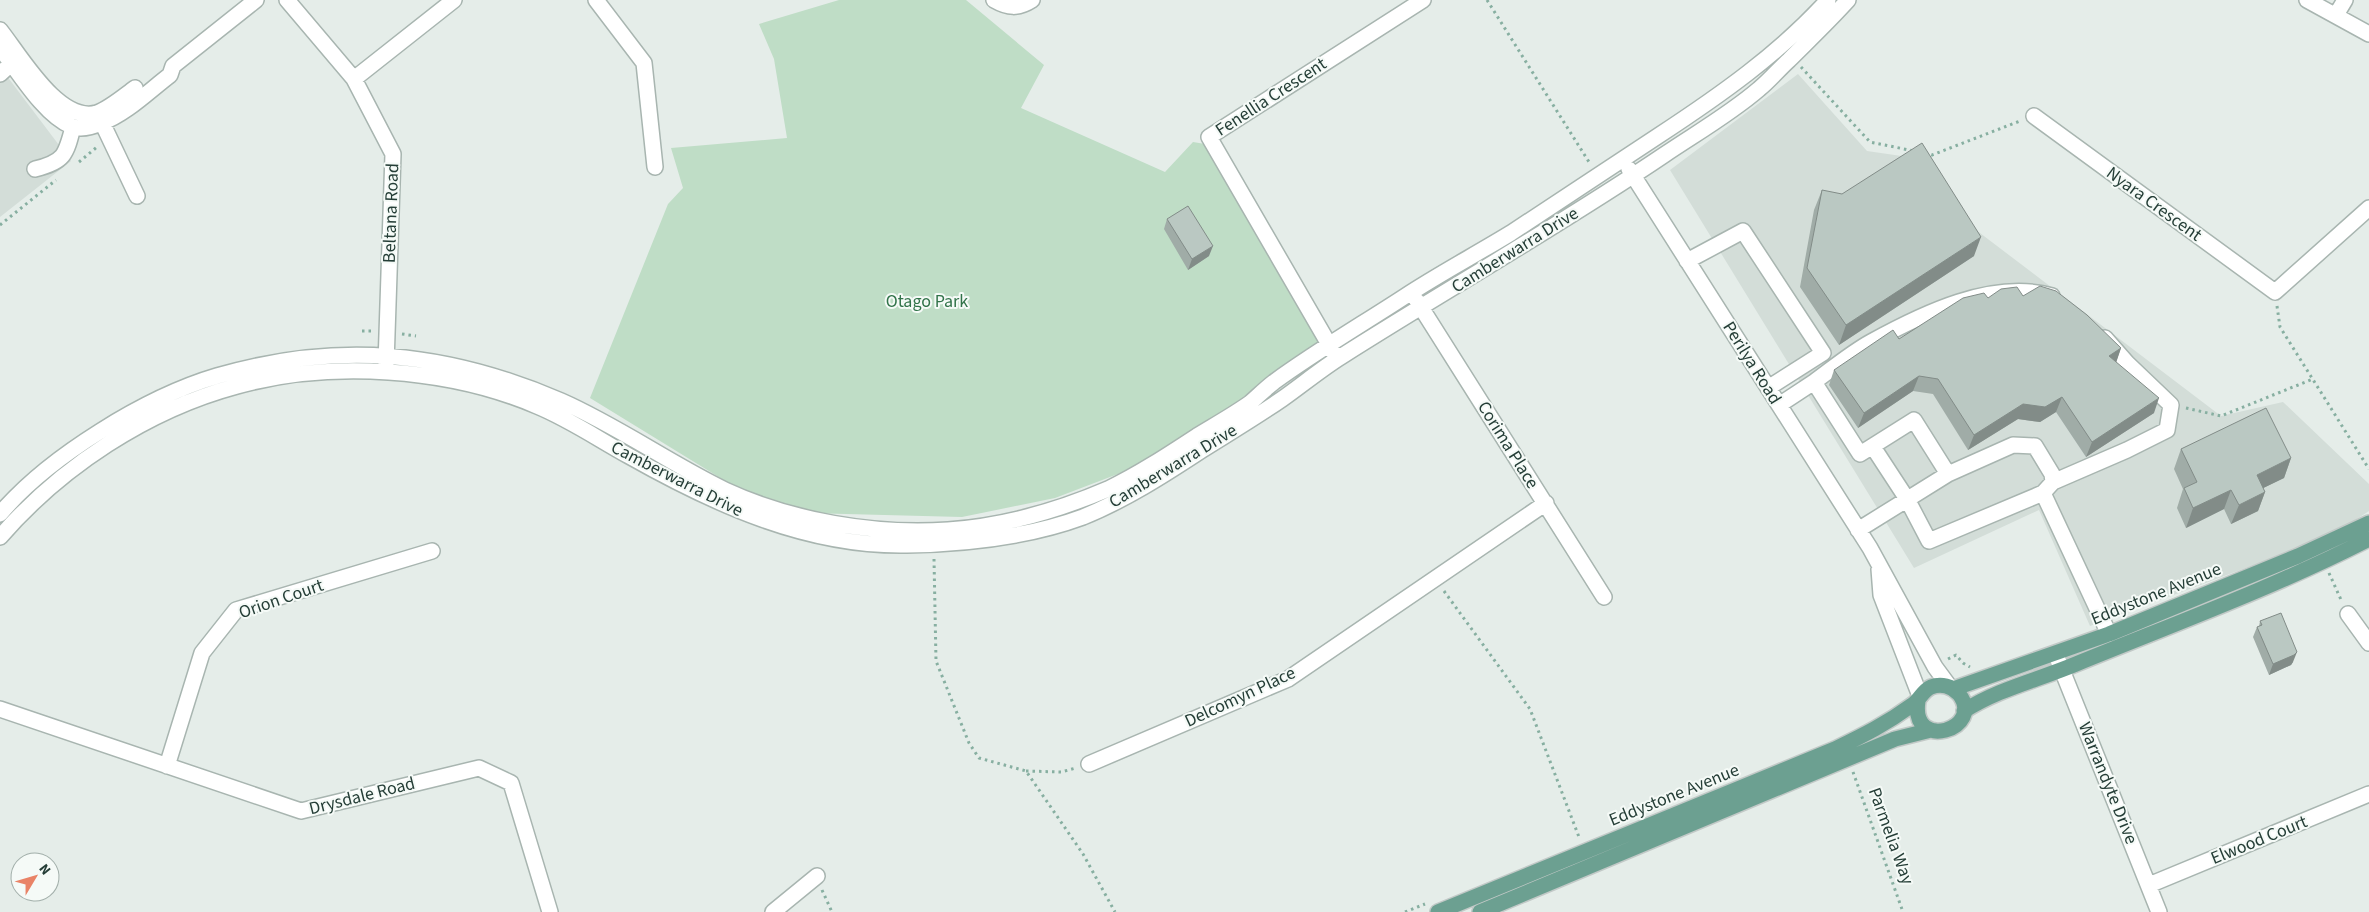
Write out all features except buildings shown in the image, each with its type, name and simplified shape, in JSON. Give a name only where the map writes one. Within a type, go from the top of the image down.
[{"type":"main road","name":"Eddystone Avenue","points":[[1951,688],[2056,655],[2109,634],[2298,556],[2369,522]]},
{"type":"main road","name":"Eddystone Avenue","points":[[1964,711],[1984,698],[2061,670],[2283,579],[2369,539]]},
{"type":"main road","points":[[1932,686],[1951,688],[1961,698],[1964,711],[1958,724],[1950,730],[1941,732],[1931,730],[1925,727],[1918,715],[1919,699],[1932,686]]},
{"type":"main road","name":"Eddystone Avenue","points":[[1438,912],[1835,749],[1882,727],[1919,699]]},
{"type":"main road","name":"Eddystone Avenue","points":[[1480,912],[1895,739],[1931,730]]},
{"type":"street","points":[[0,30],[59,103],[78,113],[100,118],[114,117],[170,75],[173,66],[256,0]]},
{"type":"street","name":"Beltana Road","points":[[287,0],[354,79],[393,154],[386,371]]},
{"type":"street","points":[[354,79],[454,0]]},
{"type":"street","points":[[596,0],[644,63],[655,167]]},
{"type":"street","points":[[994,0],[1008,7],[1018,8],[1032,0]]},
{"type":"street","name":"Fenellia Crescent","points":[[1334,352],[1209,137],[1423,0]]},
{"type":"street","name":"Camberwarra Drive","points":[[0,537],[34,502],[82,463],[140,426],[176,408],[239,385],[269,379],[331,372],[386,371],[456,380],[534,404],[567,420],[715,502],[758,518],[820,536],[855,542],[901,545],[992,539],[1042,530],[1084,516],[1122,500],[1278,401],[1334,352],[1412,292],[1509,234],[1714,99],[1782,46],[1805,26],[1828,0]]},
{"type":"street","name":"Camberwarra Drive","points":[[0,514],[35,479],[93,436],[148,403],[194,383],[253,365],[300,358],[387,354],[450,364],[487,373],[530,388],[566,403],[729,492],[772,508],[816,520],[916,531],[970,528],[1020,520],[1109,488],[1146,469],[1247,404],[1274,382],[1422,308],[1633,176],[1760,89],[1816,36],[1848,0]]},
{"type":"street","points":[[2307,0],[2369,34]]},
{"type":"street","points":[[2336,15],[2345,0]]},
{"type":"street","points":[[0,48],[58,119],[73,127],[84,128],[100,118]]},
{"type":"street","points":[[0,74],[12,63]]},
{"type":"street","name":"Nyara Crescent","points":[[2034,116],[2274,292]]},
{"type":"street","points":[[100,118],[137,196]]},
{"type":"street","points":[[35,169],[52,165],[66,154],[73,127]]},
{"type":"street","name":"Perilya Road","points":[[1623,159],[1858,530],[1935,667],[1951,688]]},
{"type":"street","points":[[2274,292],[2369,208]]},
{"type":"street","points":[[1687,261],[1743,231],[1823,353],[1768,388]]},
{"type":"street","points":[[1779,405],[1870,343],[1954,304],[1990,295],[2033,291],[2054,297],[2061,302]]},
{"type":"street","name":"Corima Place","points":[[1412,292],[1604,598]]},
{"type":"street","points":[[1873,447],[1906,499],[1929,542],[2167,430],[2171,405],[2094,328]]},
{"type":"street","points":[[1814,382],[1860,454],[1914,420],[1948,474]]},
{"type":"street","points":[[1858,530],[1948,474],[2014,444],[2035,446],[2052,474],[2048,487],[2109,634]]},
{"type":"street","name":"Delcomyn Place","points":[[1088,764],[1288,678],[1546,503]]},
{"type":"street","name":"Orion Court","points":[[167,766],[202,653],[236,610],[432,551]]},
{"type":"street","name":"Perilya Road","points":[[1879,568],[1881,595],[1919,699]]},
{"type":"street","points":[[2348,614],[2369,643]]},
{"type":"street","name":"Warrandyte Drive","points":[[2056,655],[2159,912]]},
{"type":"street","name":"Drysdale Road","points":[[0,710],[301,811],[480,768],[510,784],[550,912]]},
{"type":"street","name":"Elwood Court","points":[[2149,885],[2369,794]]},
{"type":"street","points":[[773,912],[816,876]]},
{"type":"path","points":[[1487,0],[1591,166]]},
{"type":"path","points":[[1801,66],[1870,142],[1932,154],[2034,116]]},
{"type":"path","points":[[2274,292],[2280,328],[2369,469]]},
{"type":"path","points":[[2171,405],[2221,416],[2313,379]]},
{"type":"path","points":[[934,544],[936,661],[969,743],[979,758],[1026,772],[1061,772],[1088,764]]},
{"type":"path","points":[[2329,573],[2348,614]]},
{"type":"path","points":[[1435,578],[1530,709],[1579,839]]},
{"type":"path","name":"Parmelia Way","points":[[1852,770],[1903,912]]},
{"type":"path","points":[[1026,772],[1083,854],[1115,912]]},
{"type":"path","points":[[816,876],[832,912]]},
{"type":"shaded area","points":[[0,67],[71,161],[0,217]]},
{"type":"shaded area","points":[[1798,74],[1867,151],[1929,160],[1976,230],[2221,416],[2283,402],[2369,484],[2369,511],[2329,537],[2090,626],[2039,510],[1914,568],[1670,170]]},
{"type":"green space","name":"Otago Park","points":[[839,0],[966,0],[1044,65],[1021,108],[1165,172],[1193,142],[1205,144],[1323,348],[1247,404],[1131,469],[1055,498],[962,517],[807,513],[735,487],[590,398],[668,204],[683,188],[671,148],[787,138],[774,59],[759,24]]}]
